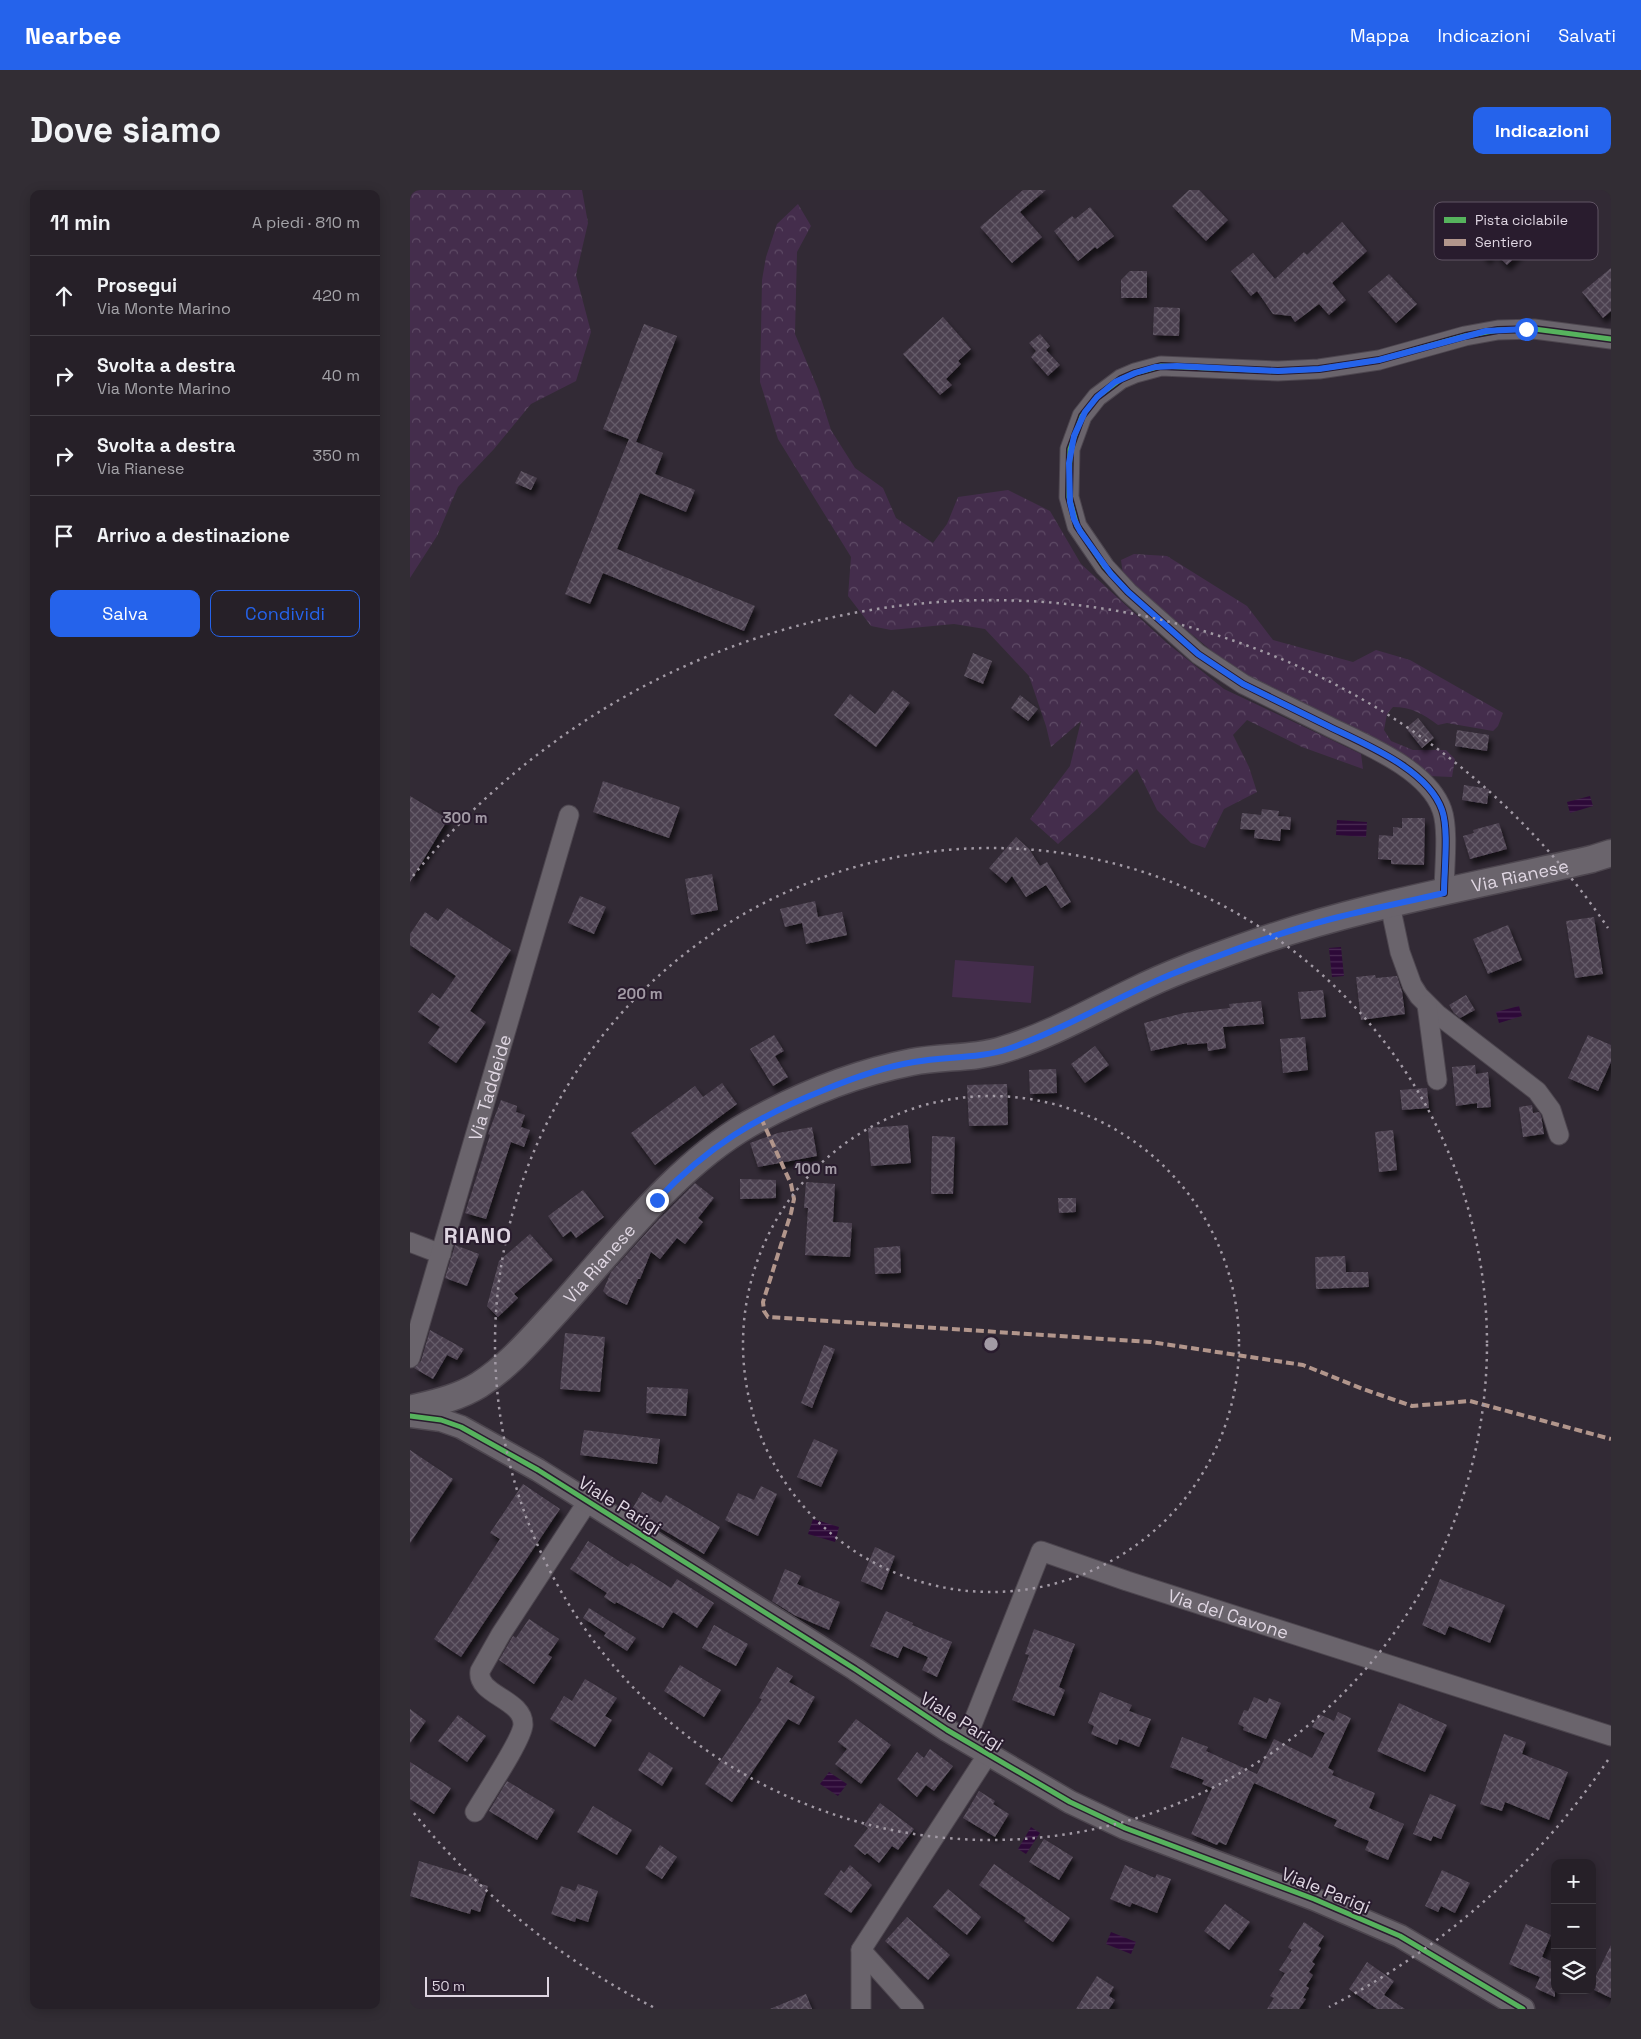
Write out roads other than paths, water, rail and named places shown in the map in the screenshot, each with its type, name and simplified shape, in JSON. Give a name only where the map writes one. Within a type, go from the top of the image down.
[{"type":"main road","name":"Via Rianese","points":[[410,1409],[455,1397],[490,1377],[535,1334],[675,1182],[720,1143],[761,1118],[799,1100],[866,1074],[914,1062],[976,1056],[1007,1049],[1069,1024],[1146,985],[1215,957],[1306,926],[1611,853]]},
{"type":"street","points":[[1444,893],[1445,820],[1439,802],[1424,784],[1378,750],[1225,674],[1191,648],[1128,592],[1111,574],[1080,531],[1072,511],[1069,497],[1069,470],[1074,436],[1085,412],[1102,392],[1128,376],[1155,367],[1177,366],[1278,371],[1319,369],[1379,360],[1465,336],[1498,330],[1534,329],[1611,340]]},
{"type":"street","name":"Via Taddeide","points":[[412,1346],[569,816]]},
{"type":"street","points":[[1390,905],[1394,934],[1412,985],[1427,1005],[1537,1091],[1551,1110],[1559,1135]]},
{"type":"street","points":[[1427,1005],[1437,1080]]},
{"type":"street","points":[[410,1242],[440,1254]]},
{"type":"street","name":"Viale Parigi","points":[[410,1416],[441,1420],[461,1427],[538,1470],[1054,1794],[1118,1824],[1314,1899],[1400,1936],[1523,2009]]},
{"type":"street","points":[[475,1812],[519,1738],[523,1723],[518,1712],[513,1707],[483,1684],[479,1676],[480,1672],[501,1634],[588,1501]]},
{"type":"street","name":"Via del Cavone","points":[[966,1740],[1041,1551],[1136,1584],[1611,1736]]},
{"type":"street","points":[[861,2009],[861,1950],[988,1754]]},
{"type":"street","points":[[861,1950],[914,2009]]},
{"type":"district","name":"RIANO","points":[[478,1235]]}]
